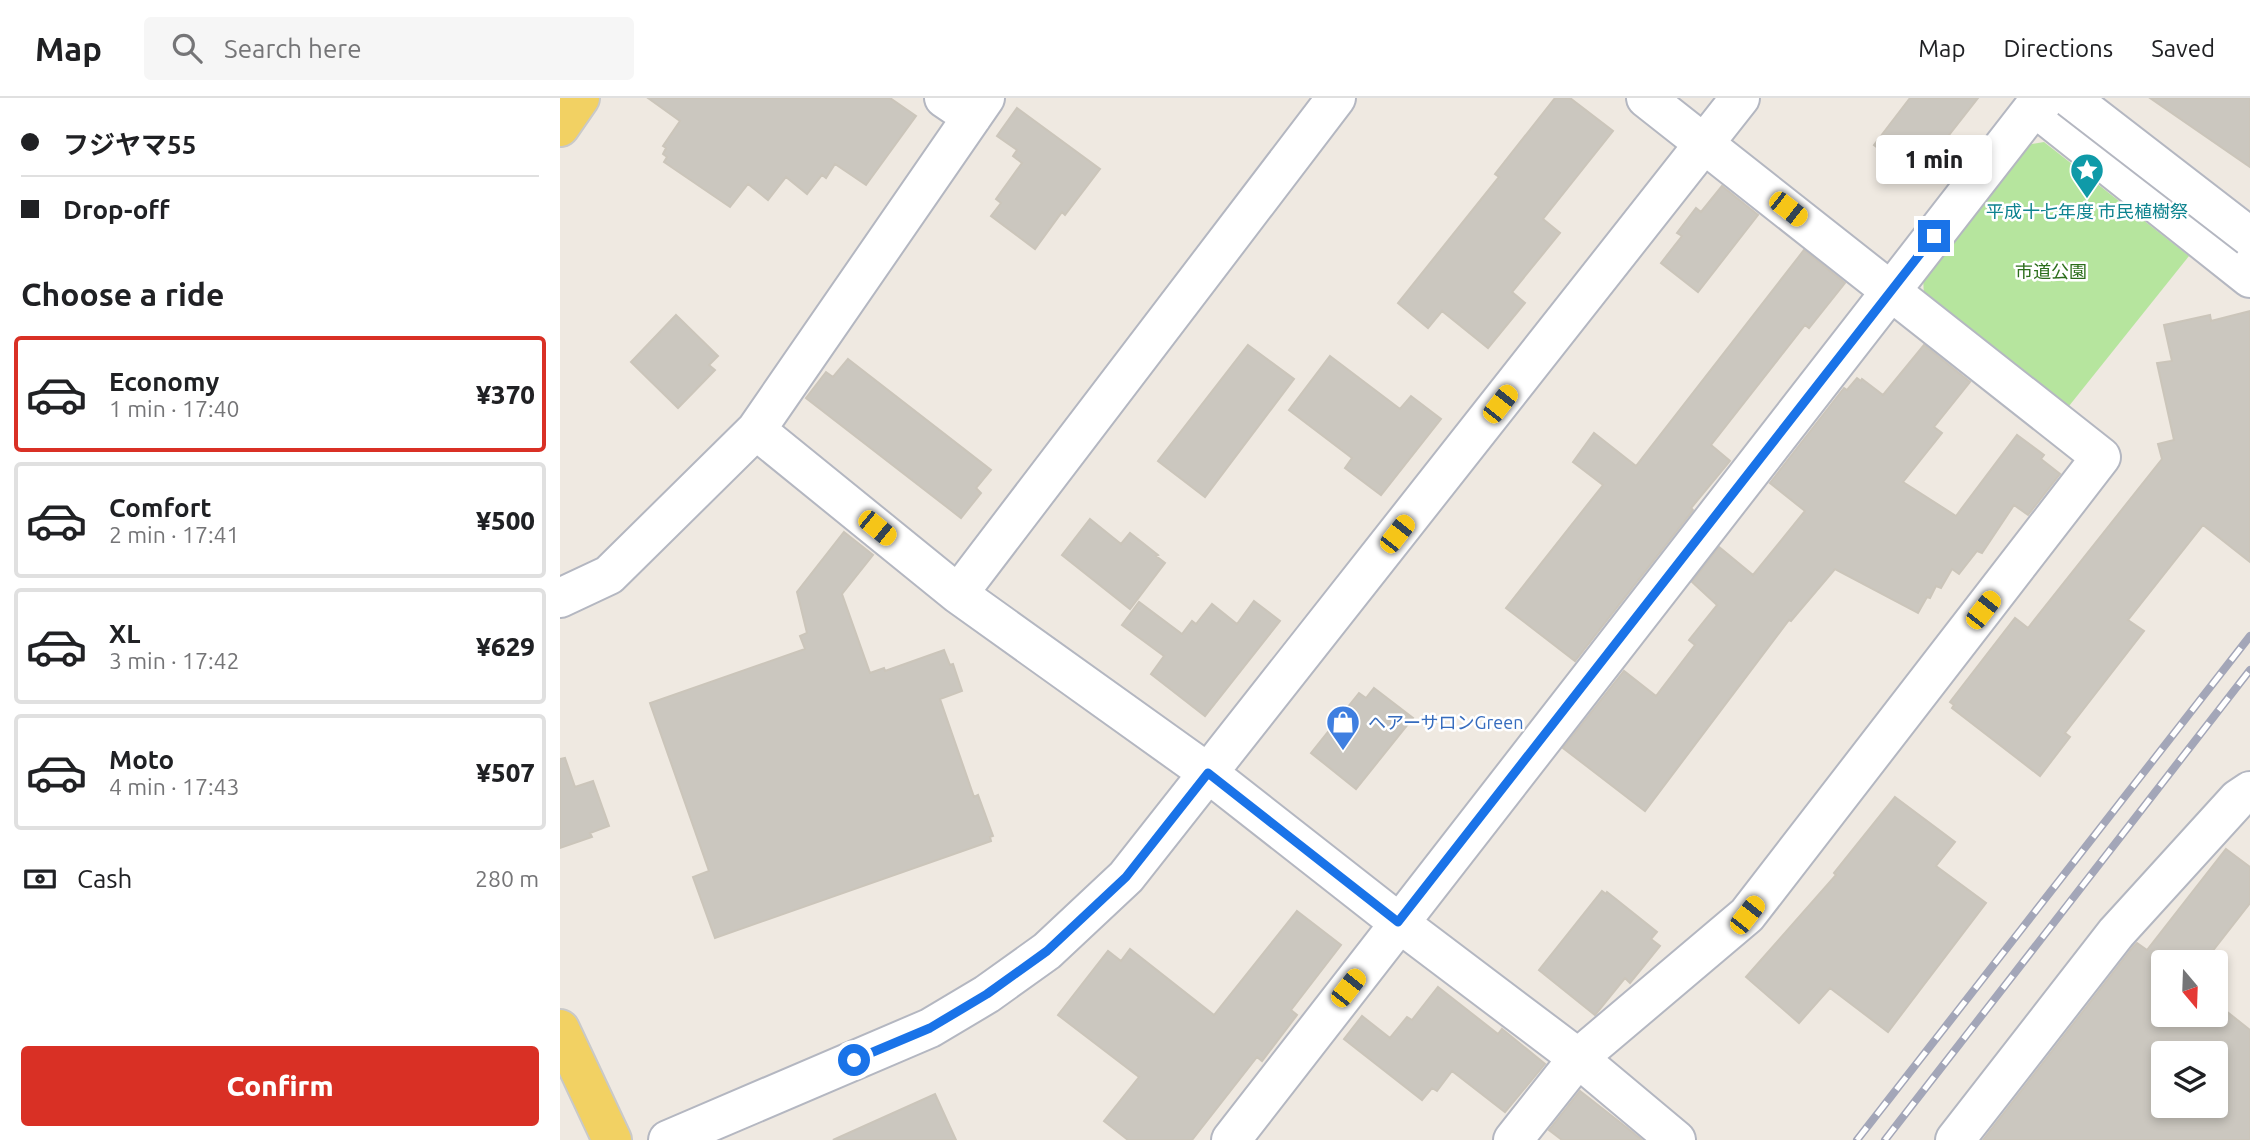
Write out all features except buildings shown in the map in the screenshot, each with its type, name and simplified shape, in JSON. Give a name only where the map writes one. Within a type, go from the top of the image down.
[{"type":"main road","points":[[560,127],[580,98]]},
{"type":"main road","points":[[560,1028],[612,1140]]},
{"type":"street","points":[[958,594],[1336,98]]},
{"type":"street","points":[[1513,1140],[1577,1058],[1747,915],[2101,457],[1646,98]]},
{"type":"street","points":[[667,1140],[930,1028],[987,994],[1047,951],[1126,877],[1740,98]]},
{"type":"street","points":[[2049,101],[2250,237]]},
{"type":"street","points":[[2049,101],[2250,278]]},
{"type":"street","points":[[1231,1140],[1398,922],[1892,291],[2049,101]]},
{"type":"street","points":[[560,598],[609,575],[756,430],[967,104]]},
{"type":"street","points":[[756,430],[958,594],[1208,773],[1577,1058],[1676,1140]]},
{"type":"street","points":[[1955,1140],[2116,933],[2238,799],[2250,791]]},
{"type":"green space","name":"市道公園","points":[[2044,142],[2189,256],[2069,406],[1924,295],[1923,278],[2026,145]]},
{"type":"railway","points":[[1857,1140],[2250,636]]},
{"type":"railway","points":[[1885,1140],[2250,670]]},
{"type":"place","name":"平成十七年度 市民植樹祭","points":[[2087,200]]},
{"type":"place","name":"ヘアーサロンGreen","points":[[1343,752]]},
{"type":"route","points":[[854,1060],[930,1028],[987,994],[1047,951],[1126,877],[1208,773],[1398,922],[1934,236]]}]
